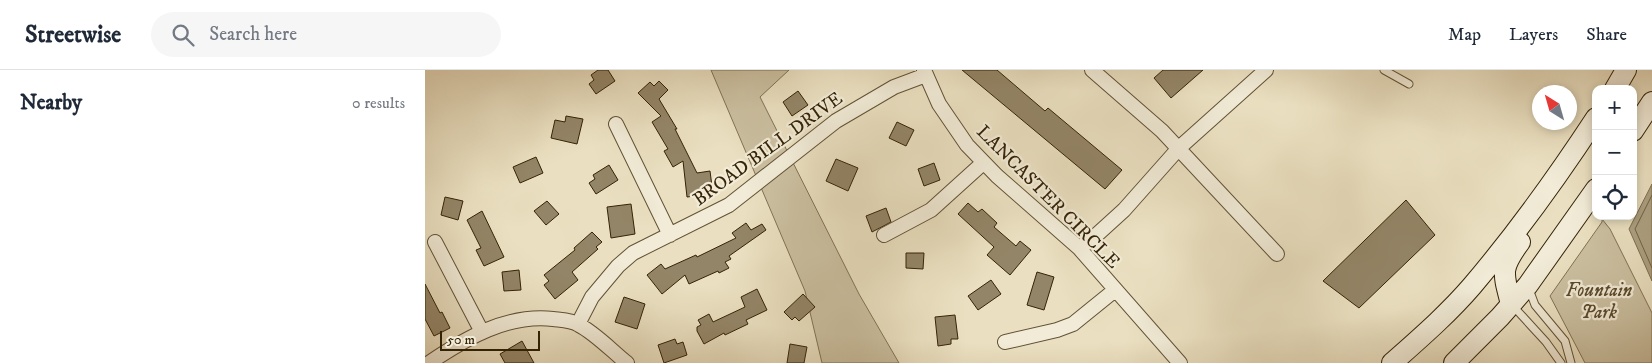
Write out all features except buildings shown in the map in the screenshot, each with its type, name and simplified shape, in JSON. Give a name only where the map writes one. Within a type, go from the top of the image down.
[{"type":"main road","points":[[1617,85],[1626,70]]},
{"type":"main road","points":[[1634,130],[1652,102]]},
{"type":"main road","points":[[1392,363],[1471,288],[1562,170],[1592,124]]},
{"type":"main road","points":[[1511,304],[1504,276],[1505,266],[1513,252],[1564,184],[1562,170]]},
{"type":"main road","points":[[1454,363],[1527,285],[1592,195]]},
{"type":"street","points":[[1092,70],[1161,130],[1277,254]]},
{"type":"street","points":[[1079,248],[1091,240],[1122,211],[1179,148],[1266,70]]},
{"type":"street","name":"LANCASTER CIRCLE","points":[[925,72],[939,104],[953,127],[983,163],[1079,248],[1180,363]]},
{"type":"street","name":"BROAD BILL DRIVE","points":[[578,324],[592,297],[618,266],[633,253],[729,205],[836,121],[894,87],[925,72]]},
{"type":"street","points":[[617,124],[670,235]]},
{"type":"street","points":[[884,235],[931,210],[983,163]]},
{"type":"street","points":[[435,242],[482,332]]},
{"type":"street","points":[[1005,342],[1057,330],[1073,324],[1115,290]]},
{"type":"street","points":[[429,363],[465,340],[505,322],[546,318],[578,324],[627,363]]},
{"type":"lane","points":[[1384,70],[1409,84]]},
{"type":"lane","points":[[1527,285],[1535,304],[1565,341],[1571,363]]},
{"type":"lane","points":[[1511,304],[1546,342],[1561,363]]},
{"type":"green space","points":[[711,70],[789,70],[760,97],[859,294],[899,363],[822,363],[805,291]]},
{"type":"green space","name":"Fountain Park","points":[[1603,220],[1610,229],[1652,313],[1652,363],[1585,363],[1550,296]]},
{"type":"water","points":[[1652,184],[1652,281],[1629,229],[1634,220],[1637,220],[1637,213]]}]
